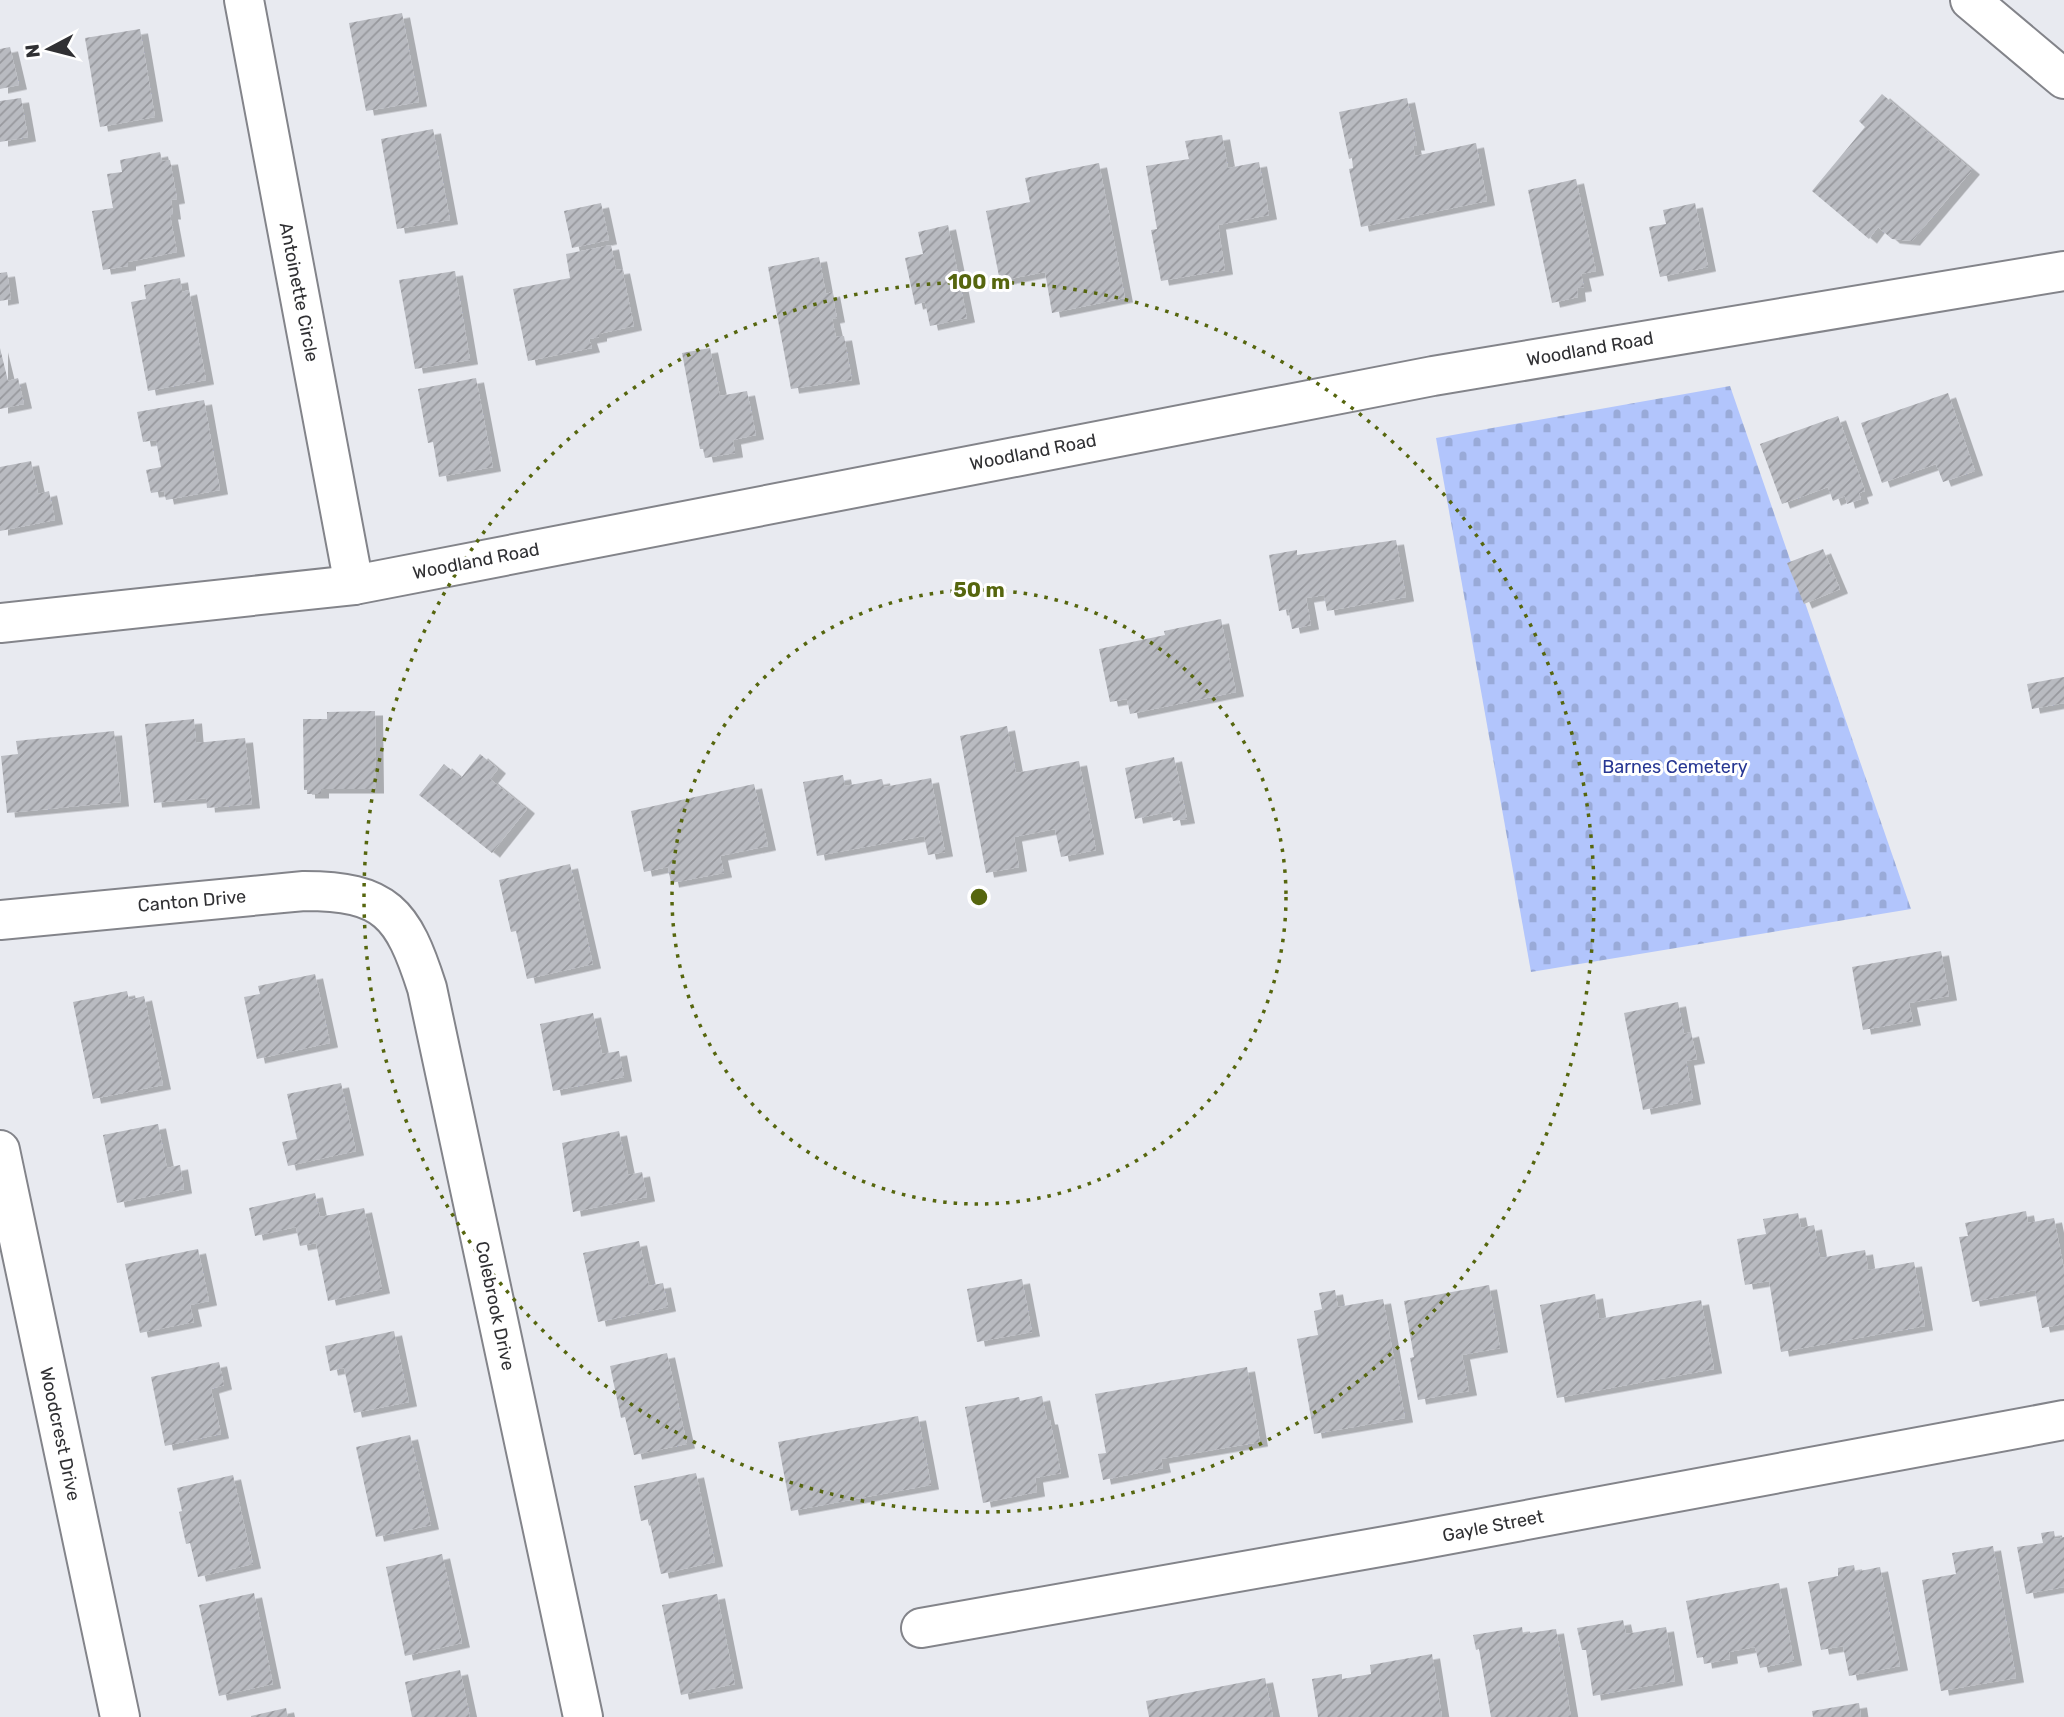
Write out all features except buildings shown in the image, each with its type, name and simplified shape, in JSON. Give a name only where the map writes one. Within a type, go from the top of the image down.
[{"type":"street","name":"Antoinette Circle","points":[[244,0],[354,585]]},
{"type":"street","points":[[1970,0],[2064,79]]},
{"type":"street","name":"Woodland Road","points":[[0,623],[354,585],[1433,376],[2064,271]]},
{"type":"street","name":"Canton Drive","points":[[0,920],[304,891],[337,891],[362,896],[382,906]]},
{"type":"street","name":"Colebrook Drive","points":[[382,906],[404,930],[416,953],[427,988],[583,1717]]},
{"type":"street","name":"Woodcrest Drive","points":[[0,1150],[120,1717]]},
{"type":"street","name":"Gayle Street","points":[[921,1628],[1422,1539],[2064,1420]]},
{"type":"green space","name":"Barnes Cemetery","points":[[1730,386],[1911,909],[1531,972],[1436,438]]}]
